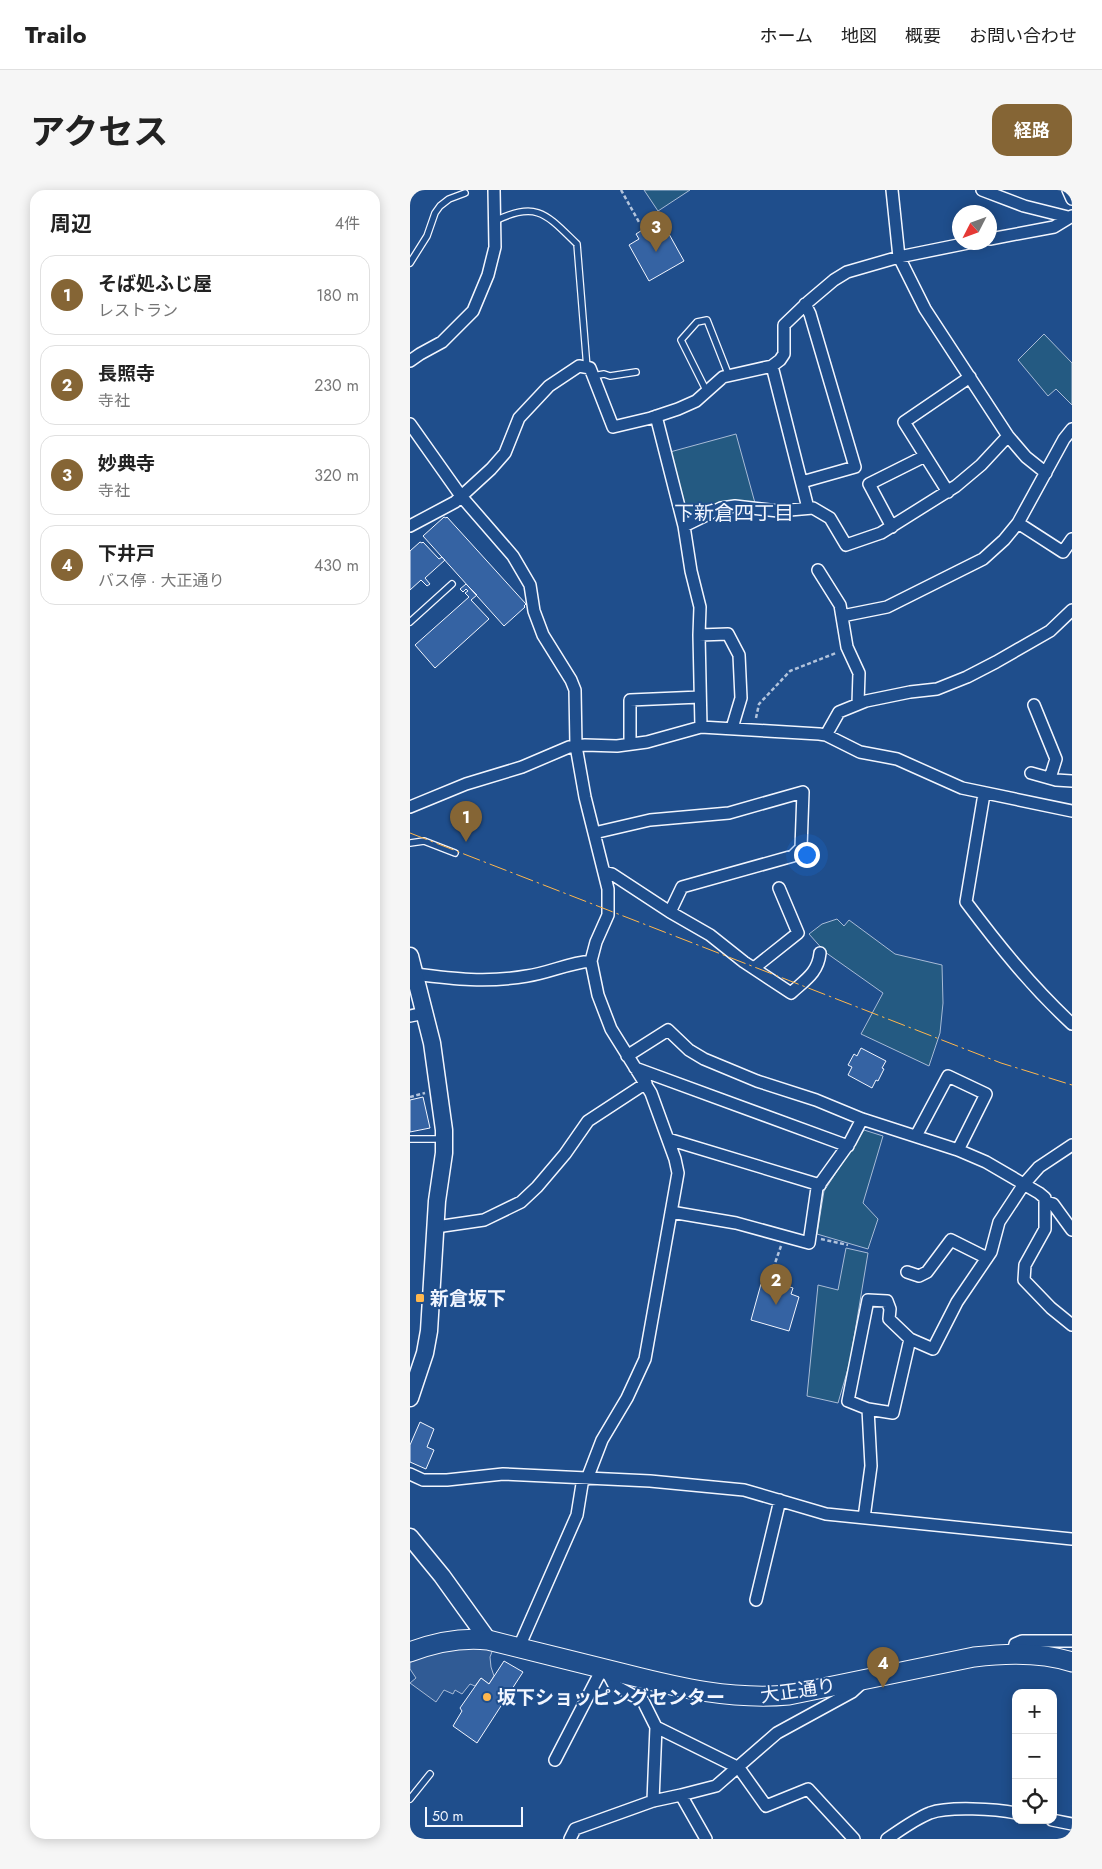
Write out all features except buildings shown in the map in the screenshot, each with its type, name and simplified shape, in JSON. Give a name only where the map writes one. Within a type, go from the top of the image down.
[{"type":"main road","name":"大正通り","points":[[410,1652],[432,1644],[453,1640],[488,1640],[692,1690],[746,1697],[789,1695],[974,1657],[1014,1654],[1041,1655],[1072,1662]]},
{"type":"street","points":[[410,362],[442,342],[473,311],[488,274],[495,247],[494,190]]},
{"type":"street","points":[[892,190],[899,257],[925,309],[1008,436],[1026,457],[1046,473]]},
{"type":"street","points":[[982,190],[1024,206],[1071,219]]},
{"type":"street","points":[[1068,190],[1072,199]]},
{"type":"street","points":[[997,238],[1054,227],[1071,219]]},
{"type":"street","points":[[410,526],[454,502],[491,469],[505,453],[519,418],[549,386],[578,366],[590,372],[613,427],[656,416],[696,401],[723,377],[772,366],[780,360],[784,354],[784,325],[805,304],[834,280],[847,272],[899,257],[952,246]]},
{"type":"street","points":[[802,482],[855,467],[810,314],[805,304]]},
{"type":"street","points":[[772,366],[808,508]]},
{"type":"street","points":[[948,492],[904,422],[970,377]]},
{"type":"street","points":[[656,416],[684,526],[691,571],[700,607],[701,727]]},
{"type":"street","points":[[410,424],[461,496],[513,556],[530,585],[534,611],[543,635],[571,680],[575,690],[576,746],[585,797],[608,889],[608,915],[596,942],[591,961],[601,1003],[611,1029],[626,1056],[646,1083],[668,1139],[678,1173],[645,1360],[627,1398],[602,1440],[585,1478],[577,1515],[519,1647]]},
{"type":"street","points":[[842,616],[887,607],[983,558],[1004,540],[1018,523],[1064,439],[1072,429]]},
{"type":"street","points":[[684,526],[722,508],[735,506],[778,510],[813,508],[830,518],[846,545],[881,533],[948,492],[981,465],[1008,436]]},
{"type":"street","points":[[892,527],[869,484],[925,456]]},
{"type":"street","points":[[1018,523],[1063,552],[1072,540]]},
{"type":"street","points":[[818,570],[840,605],[848,648],[859,673],[858,704]]},
{"type":"street","points":[[826,735],[839,712],[858,704],[910,692],[937,689],[960,680],[1050,631],[1072,610]]},
{"type":"street","points":[[699,635],[728,634],[738,656],[741,698],[732,728]]},
{"type":"street","points":[[630,744],[630,700],[700,697]]},
{"type":"street","points":[[1034,705],[1056,759],[1050,778]]},
{"type":"street","points":[[410,807],[466,784],[522,767],[569,747],[647,742],[701,727],[826,735],[860,752],[897,759],[962,788],[1072,811]]},
{"type":"street","points":[[1031,773],[1072,781]]},
{"type":"street","points":[[594,832],[650,820],[729,813],[803,792],[801,848],[794,856],[682,887],[670,912]]},
{"type":"street","points":[[984,794],[966,902],[1006,954],[1071,1026]]},
{"type":"street","points":[[604,872],[612,874],[670,912],[710,935],[791,993],[812,975],[819,965],[820,953]]},
{"type":"street","points":[[754,968],[798,933],[779,888]]},
{"type":"street","points":[[410,956],[415,974],[417,1014],[432,1043],[444,1139],[429,1331],[425,1353],[410,1398]]},
{"type":"street","points":[[415,974],[479,981],[528,976],[573,962],[591,961]]},
{"type":"street","points":[[626,1056],[668,1030],[689,1050],[704,1059],[757,1081],[816,1100],[862,1119],[958,1150],[986,1162],[1024,1184],[1045,1198],[1046,1202],[1045,1229],[1025,1264],[1024,1280],[1051,1308],[1072,1325]]},
{"type":"street","points":[[635,1068],[848,1146]]},
{"type":"street","points":[[916,1136],[948,1076],[986,1094],[958,1150]]},
{"type":"street","points":[[436,1227],[484,1220],[521,1202],[537,1187],[565,1154],[588,1121],[646,1083]]},
{"type":"street","points":[[671,1212],[736,1223],[809,1243],[817,1188],[848,1146],[862,1119]]},
{"type":"street","points":[[668,1139],[820,1184]]},
{"type":"street","points":[[910,1339],[893,1413],[868,1409],[848,1401],[868,1300],[887,1301],[890,1309],[890,1319],[910,1339],[933,1349],[957,1302],[991,1252],[999,1222],[1024,1184],[1039,1167],[1072,1145]]},
{"type":"street","points":[[1046,1202],[1053,1204],[1072,1230]]},
{"type":"street","points":[[907,1272],[919,1276],[927,1272],[951,1240],[987,1258]]},
{"type":"street","points":[[864,1518],[871,1466],[868,1409]]},
{"type":"street","points":[[410,1474],[423,1480],[447,1480],[503,1474],[650,1481],[744,1490],[826,1514],[1072,1539]]},
{"type":"street","points":[[756,1600],[780,1500]]},
{"type":"street","points":[[410,1536],[442,1576],[488,1640]]},
{"type":"street","points":[[1014,1654],[1015,1644],[1022,1641],[1072,1641]]},
{"type":"street","points":[[554,1760],[604,1669],[614,1685],[643,1700],[656,1727],[653,1801]]},
{"type":"street","points":[[570,1839],[575,1829],[653,1801],[716,1786],[777,1733],[852,1692],[866,1679]]},
{"type":"street","points":[[656,1727],[739,1768],[766,1806],[808,1789],[854,1839]]},
{"type":"street","points":[[681,1795],[706,1839]]},
{"type":"street","points":[[887,1839],[902,1828],[931,1813],[952,1810],[1012,1812]]},
{"type":"street","points":[[1057,1821],[1072,1824]]},
{"type":"lane","points":[[410,263],[427,236],[434,213],[449,198],[465,193]]},
{"type":"lane","points":[[495,221],[518,211],[529,210],[538,212],[550,218],[577,244],[590,372],[610,376],[636,372]]},
{"type":"lane","points":[[707,392],[681,340],[697,322],[706,320],[729,376]]},
{"type":"lane","points":[[410,622],[452,584]]},
{"type":"lane","points":[[410,843],[424,841],[455,853]]},
{"type":"lane","points":[[410,1139],[444,1139]]},
{"type":"lane","points":[[410,1799],[430,1774]]},
{"type":"path","points":[[621,190],[639,222]]},
{"type":"path","points":[[753,729],[760,704],[790,671],[848,648]]},
{"type":"path","points":[[410,1097],[431,1092]]},
{"type":"path","points":[[818,1238],[848,1245]]},
{"type":"path","points":[[782,1278],[784,1273],[774,1269],[783,1241]]},
{"type":"shaded area","points":[[644,190],[690,190],[658,211]]},
{"type":"shaded area","points":[[1044,334],[1072,363],[1072,405],[1056,389],[1048,396],[1018,360]]},
{"type":"shaded area","points":[[736,434],[755,503],[728,501],[715,504],[694,514],[685,515],[670,452]]},
{"type":"shaded area","points":[[837,919],[844,926],[849,920],[895,954],[942,965],[943,1003],[940,1033],[929,1066],[861,1034],[883,993],[825,952],[809,934],[822,924]]},
{"type":"shaded area","points":[[864,1130],[883,1136],[863,1203],[878,1219],[868,1249],[817,1234],[824,1191]]},
{"type":"shaded area","points":[[846,1248],[868,1253],[850,1362],[838,1403],[807,1396],[818,1285],[838,1290]]},
{"type":"shaded area","points":[[447,1645],[493,1649],[490,1657],[494,1676],[489,1684],[481,1678],[475,1686],[470,1684],[462,1694],[455,1690],[453,1694],[444,1690],[436,1702],[410,1683],[416,1678],[410,1669],[410,1663],[418,1657]]},
{"type":"power","points":[[410,833],[1001,1063],[1072,1085]]},
{"type":"place","name":"妙典寺","points":[[656,252]]},
{"type":"place","name":"そば処ふじ屋","points":[[466,842]]},
{"type":"place","name":"新倉坂下","points":[[420,1298]]},
{"type":"place","name":"長照寺","points":[[776,1305]]},
{"type":"place","name":"下井戸","points":[[883,1688]]},
{"type":"place","name":"坂下ショッピングセンター","points":[[487,1697]]},
{"type":"district","name":"下新倉四丁目","points":[[734,513]]}]
